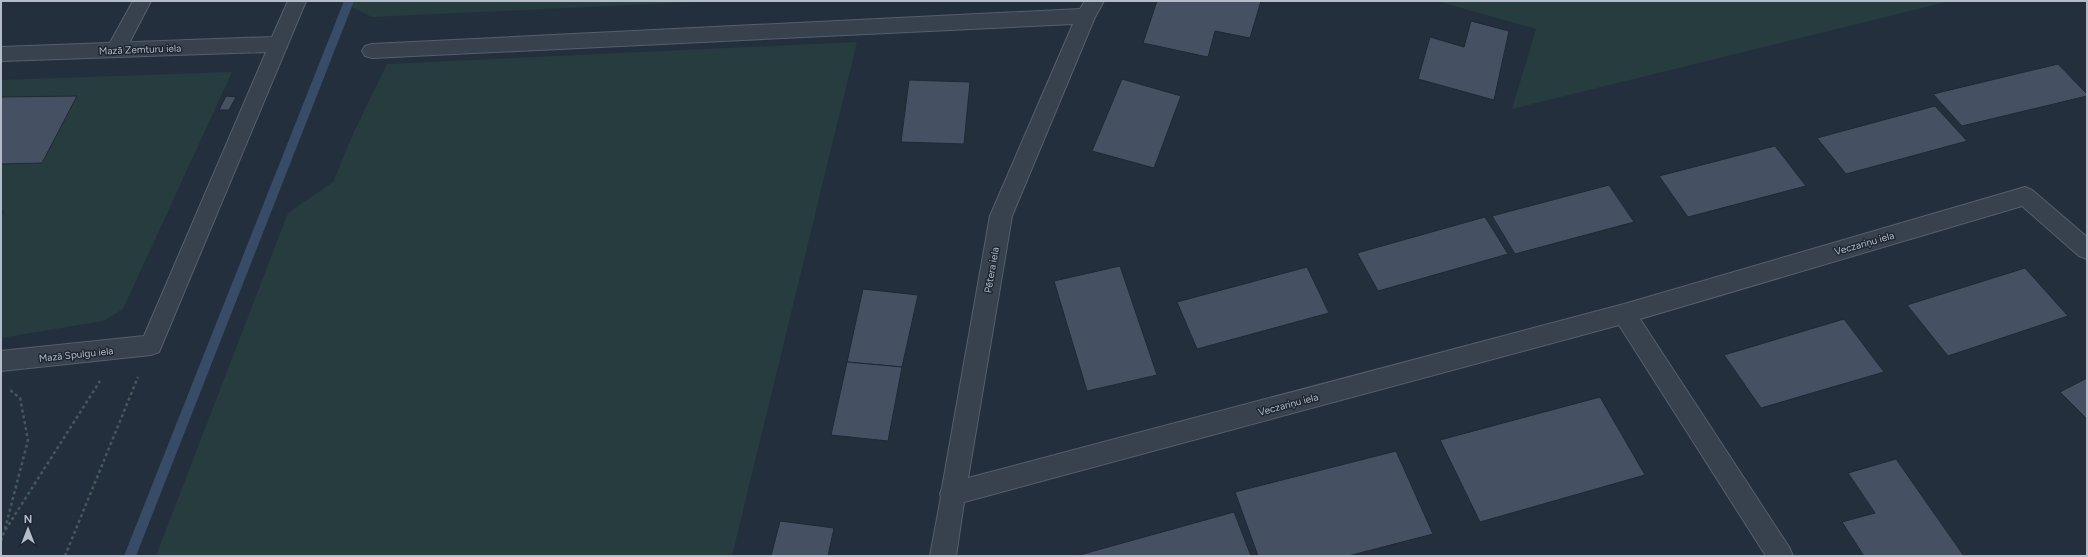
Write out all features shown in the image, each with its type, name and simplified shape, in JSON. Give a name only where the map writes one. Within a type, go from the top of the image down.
[{"type":"street","points":[[116,50],[142,1]]},
{"type":"street","points":[[151,345],[297,1]]},
{"type":"street","points":[[372,51],[1091,8]]},
{"type":"street","name":"Pētera iela","points":[[943,556],[952,494],[1001,216],[1091,8]]},
{"type":"street","name":"Mazā Zemturu iela","points":[[1,54],[278,44]]},
{"type":"street","name":"Veczariņu iela","points":[[952,494],[1624,314],[2025,196],[2087,250]]},
{"type":"street","points":[[1624,314],[1780,556]]},
{"type":"street","name":"Mazā Spulgu iela","points":[[1,362],[151,345]]},
{"type":"path","points":[[65,556],[151,345]]},
{"type":"path","points":[[4,532],[120,349]]},
{"type":"path","points":[[1,541],[28,440],[20,398],[6,386]]},
{"type":"green space","points":[[340,1],[716,1],[372,17]]},
{"type":"green space","points":[[1437,1],[1950,1],[1512,109],[1536,29]]},
{"type":"green space","points":[[857,42],[732,556],[156,556],[288,213],[333,182],[353,134],[387,64]]},
{"type":"green space","points":[[232,72],[123,309],[103,321],[1,338],[1,219],[4,211],[1,210],[1,80]]},
{"type":"building","points":[[1157,1],[1261,1],[1250,38],[1215,31],[1208,57],[1143,43]]},
{"type":"building","points":[[1471,21],[1509,31],[1494,100],[1418,79],[1430,37],[1464,47]]},
{"type":"building","points":[[2058,64],[2087,94],[2087,96],[1962,126],[1933,94]]},
{"type":"building","points":[[1122,79],[1181,96],[1154,168],[1092,151]]},
{"type":"building","points":[[909,80],[970,82],[964,144],[901,142]]},
{"type":"building","points":[[77,96],[42,163],[1,164],[1,97]]},
{"type":"building","points":[[226,96],[236,97],[229,110],[219,110]]},
{"type":"building","points":[[1935,106],[1967,141],[1846,174],[1817,138]]},
{"type":"building","points":[[1775,146],[1806,186],[1688,217],[1659,176]]},
{"type":"building","points":[[1609,185],[1634,222],[1515,254],[1492,216]]},
{"type":"building","points":[[1485,217],[1508,254],[1378,291],[1357,253]]},
{"type":"building","points":[[1120,266],[1157,375],[1087,391],[1054,281]]},
{"type":"building","points":[[1307,267],[1329,313],[1197,349],[1177,302]]},
{"type":"building","points":[[2025,268],[2068,316],[1948,356],[1907,305]]},
{"type":"building","points":[[863,289],[918,295],[902,367],[847,362]]},
{"type":"building","points":[[1844,319],[1884,372],[1761,408],[1724,355]]},
{"type":"building","points":[[847,362],[902,367],[888,441],[831,435]]},
{"type":"building","points":[[2087,378],[2087,419],[2060,392]]},
{"type":"building","points":[[1600,397],[1645,475],[1480,522],[1440,440]]},
{"type":"building","points":[[1396,451],[1433,534],[1348,556],[1258,556],[1235,492]]},
{"type":"building","points":[[1896,459],[1964,556],[1864,556],[1842,522],[1875,513],[1848,473]]},
{"type":"building","points":[[1234,512],[1251,556],[1076,556]]},
{"type":"building","points":[[780,521],[834,528],[828,556],[771,556]]},
{"type":"waterway","points":[[130,556],[349,1]]}]
